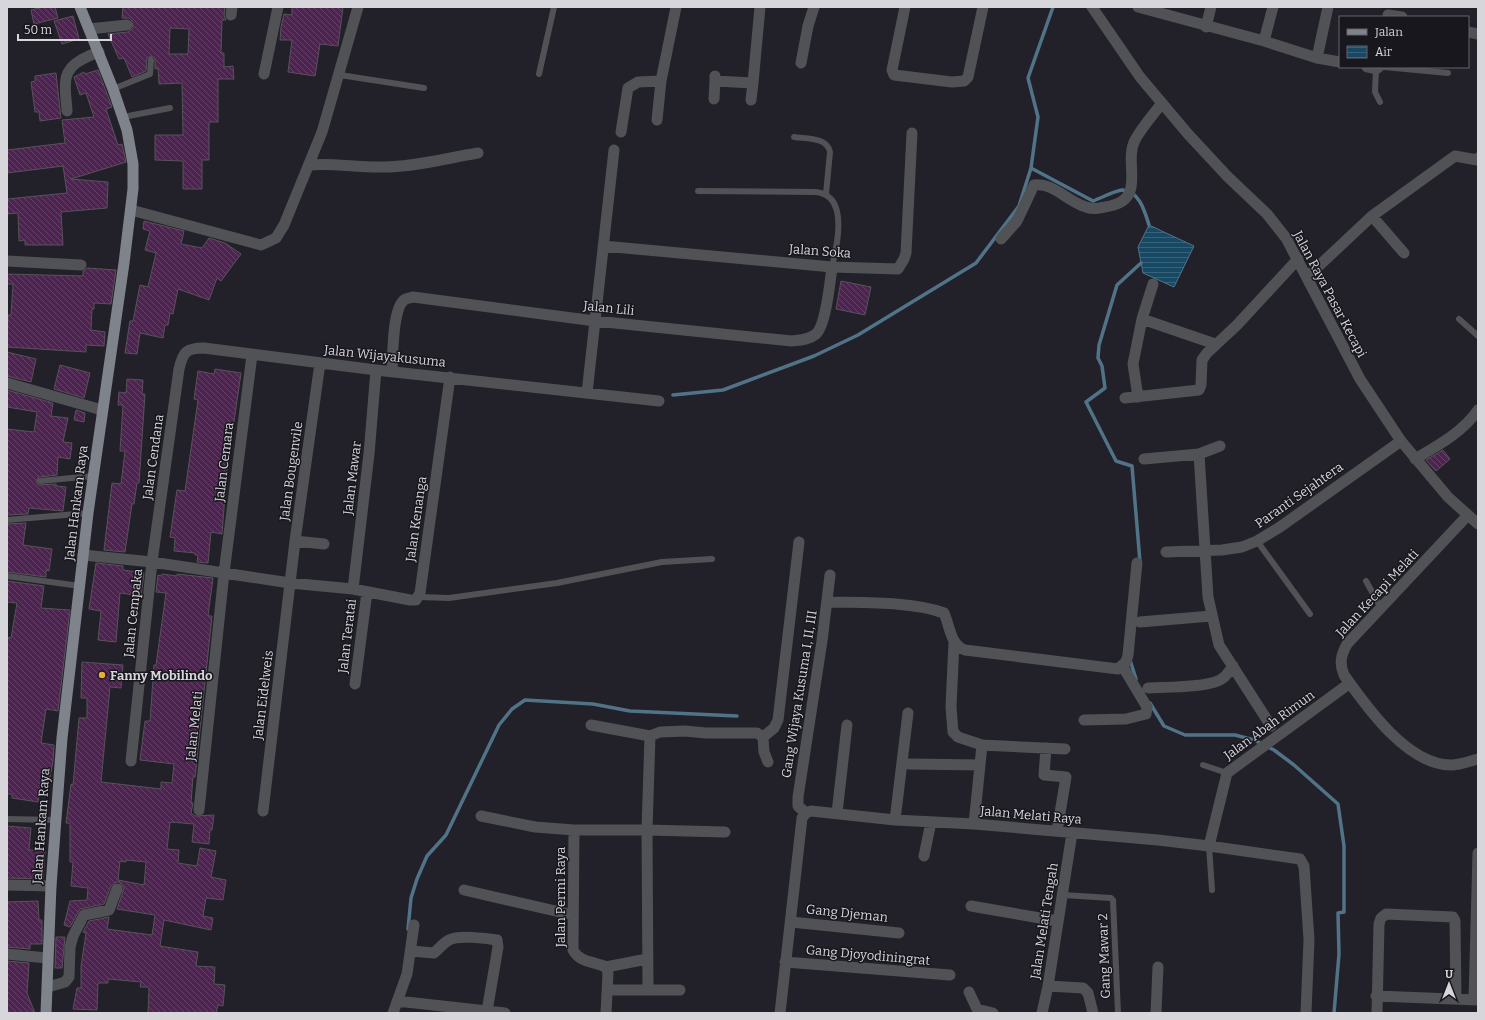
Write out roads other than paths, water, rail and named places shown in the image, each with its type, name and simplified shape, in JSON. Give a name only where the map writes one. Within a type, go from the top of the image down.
[{"type":"main road","name":"Jalan Hankam Raya","points":[[46,1013],[51,886],[62,738],[88,513],[131,210],[133,164],[129,137],[123,117],[99,52],[80,7]]},
{"type":"street","points":[[264,74],[278,7]]},
{"type":"street","points":[[131,210],[262,246],[276,238],[284,225],[310,166],[340,75],[358,7]]},
{"type":"street","points":[[657,120],[661,80],[676,7]]},
{"type":"street","points":[[751,100],[760,7]]},
{"type":"street","points":[[801,62],[808,26],[814,7]]},
{"type":"street","points":[[905,7],[892,70],[894,74],[952,82],[964,81],[968,77],[983,7]]},
{"type":"street","name":"Jalan Raya Pasar Kecapi","points":[[1092,7],[1140,77],[1222,171],[1267,214],[1286,238],[1336,336],[1360,379],[1401,441],[1448,497],[1478,524]]},
{"type":"street","points":[[1138,7],[1264,41],[1317,58],[1339,62]]},
{"type":"street","points":[[1206,26],[1210,7]]},
{"type":"street","points":[[1264,41],[1273,7]]},
{"type":"street","points":[[1317,58],[1328,7]]},
{"type":"street","points":[[1389,13],[1399,16]]},
{"type":"street","points":[[88,29],[127,25]]},
{"type":"street","points":[[67,111],[65,79],[67,72],[77,62],[99,52]]},
{"type":"street","points":[[714,99],[715,78],[753,83]]},
{"type":"street","points":[[621,132],[628,88],[638,82],[661,80]]},
{"type":"street","points":[[1001,239],[1017,222],[1034,185],[1043,184],[1085,207],[1097,209],[1120,204],[1126,198],[1132,187],[1133,148],[1135,140],[1162,103]]},
{"type":"street","name":"Jalan Soka","points":[[603,246],[832,267],[898,269],[906,252],[912,133]]},
{"type":"street","points":[[588,393],[614,150]]},
{"type":"street","points":[[310,166],[329,164],[385,167],[419,164],[478,154]]},
{"type":"street","points":[[1307,277],[1372,216],[1455,156],[1477,159]]},
{"type":"street","points":[[1372,216],[1404,253]]},
{"type":"street","points":[[1125,398],[1198,390],[1201,385],[1202,360],[1216,344],[1237,325],[1298,259]]},
{"type":"street","points":[[7,261],[81,265]]},
{"type":"street","name":"Jalan Lili","points":[[392,371],[396,321],[400,305],[405,299],[413,297],[595,320],[792,341],[803,340],[817,334],[827,306],[832,267]]},
{"type":"street","points":[[1138,397],[1133,364],[1142,319],[1153,284]]},
{"type":"street","points":[[1142,319],[1216,344]]},
{"type":"street","name":"Jalan Wijayakusuma","points":[[183,356],[189,350],[194,348],[376,370],[659,400]]},
{"type":"street","name":"Jalan Cemara","points":[[224,572],[252,355]]},
{"type":"street","name":"Jalan Cendana","points":[[152,562],[179,369],[183,356]]},
{"type":"street","name":"Jalan Bougenvile","points":[[290,583],[320,363]]},
{"type":"street","name":"Jalan Mawar","points":[[353,589],[369,454],[376,370]]},
{"type":"street","name":"Jalan Kenanga","points":[[419,597],[450,377]]},
{"type":"street","points":[[7,383],[102,410]]},
{"type":"street","points":[[1415,459],[1442,443],[1461,428],[1478,410]]},
{"type":"street","name":"Paranti Sejahtera","points":[[1166,552],[1205,551],[1242,547],[1257,541],[1280,528],[1401,441]]},
{"type":"street","points":[[1144,459],[1199,454],[1220,446]]},
{"type":"street","points":[[1199,454],[1211,616],[1219,645],[1271,726]]},
{"type":"street","name":"Jalan Kecapi Melati","points":[[1468,515],[1347,644],[1343,652],[1341,667],[1350,683],[1375,718],[1394,736],[1416,753],[1431,761],[1452,765],[1478,759]]},
{"type":"street","points":[[295,541],[324,544]]},
{"type":"street","points":[[763,737],[774,728],[778,720],[799,542]]},
{"type":"street","points":[[83,555],[152,562],[290,583],[353,589],[410,600],[416,600],[419,597]]},
{"type":"street","name":"Jalan Cempaka","points":[[131,761],[152,562]]},
{"type":"street","points":[[827,602],[893,605],[936,610],[944,613],[954,642],[959,648],[965,650],[1118,669],[1123,667],[1128,655],[1137,563]]},
{"type":"street","name":"Jalan Melati","points":[[199,810],[224,572]]},
{"type":"street","name":"Gang Wijaya Kusuma I, II, III","points":[[806,813],[798,806],[798,797],[830,575]]},
{"type":"street","name":"Jalan Eidelweis","points":[[263,811],[290,583]]},
{"type":"street","name":"Jalan Teratai","points":[[355,684],[366,592]]},
{"type":"street","points":[[1140,622],[1211,616]]},
{"type":"street","points":[[954,642],[951,707],[953,732],[958,737],[982,745],[1038,749],[1065,749]]},
{"type":"street","points":[[1148,688],[1198,685],[1215,682],[1223,678],[1233,666]]},
{"type":"street","points":[[1084,720],[1126,719],[1146,714],[1147,707],[1123,667]]},
{"type":"street","name":"Jalan Abah Rimun","points":[[1209,846],[1227,773],[1350,683]]},
{"type":"street","points":[[895,820],[908,713]]},
{"type":"street","points":[[591,725],[650,736],[660,732],[685,731],[706,733],[757,733],[763,737]]},
{"type":"street","points":[[837,813],[847,725]]},
{"type":"street","points":[[648,990],[647,830],[650,736]]},
{"type":"street","points":[[763,737],[764,752],[768,762]]},
{"type":"street","points":[[974,824],[982,745]]},
{"type":"street","points":[[1046,748],[1044,775],[1066,777],[1057,831]]},
{"type":"street","points":[[909,764],[980,765]]},
{"type":"street","name":"Jalan Melati Raya","points":[[806,813],[812,811],[895,820],[974,824],[1057,831],[1209,846],[1293,857],[1302,861],[1309,940],[1306,1013]]},
{"type":"street","points":[[780,1013],[802,818],[806,813]]},
{"type":"street","points":[[480,816],[535,827],[574,830],[725,832]]},
{"type":"street","points":[[924,856],[931,822]]},
{"type":"street","name":"Jalan Permi Raya","points":[[574,830],[573,950],[577,958],[606,967]]},
{"type":"street","name":"Jalan Melati Tengah","points":[[1042,1013],[1048,986],[1072,833]]},
{"type":"street","points":[[1376,996],[1476,1000],[1478,853]]},
{"type":"street","points":[[7,885],[51,886]]},
{"type":"street","points":[[48,987],[65,982],[69,977],[70,947],[73,936],[84,915],[106,912],[109,910],[117,889]]},
{"type":"street","points":[[464,890],[573,915]]},
{"type":"street","points":[[971,906],[1057,921]]},
{"type":"street","points":[[1377,1013],[1376,996],[1380,918],[1386,914],[1452,917],[1455,921],[1456,999]]},
{"type":"street","name":"Gang Djeman","points":[[791,922],[899,933]]},
{"type":"street","points":[[393,1013],[407,974],[414,925]]},
{"type":"street","points":[[411,951],[434,952],[448,940],[454,938],[487,938],[497,940],[498,947],[487,1011]]},
{"type":"street","points":[[7,954],[47,958]]},
{"type":"street","points":[[606,1013],[608,973],[606,967],[648,959]]},
{"type":"street","name":"Gang Djoyodiningrat","points":[[785,962],[950,975]]},
{"type":"street","points":[[1156,1013],[1158,967]]},
{"type":"street","points":[[1048,986],[1083,988],[1088,993],[1094,1013]]},
{"type":"street","points":[[608,990],[680,990]]},
{"type":"street","points":[[969,992],[977,1009],[993,1013]]},
{"type":"street","points":[[397,1001],[505,1013]]},
{"type":"lane","points":[[539,74],[554,7]]},
{"type":"lane","points":[[113,89],[128,85],[150,74],[151,60]]},
{"type":"lane","points":[[1377,68],[1374,92],[1380,102]]},
{"type":"lane","points":[[1389,68],[1448,73]]},
{"type":"lane","points":[[340,75],[424,88]]},
{"type":"lane","points":[[123,117],[170,108]]},
{"type":"lane","points":[[794,137],[824,141],[828,145],[830,152],[826,194]]},
{"type":"lane","points":[[698,191],[816,192],[826,194],[832,199],[837,218],[838,239],[832,267]]},
{"type":"lane","points":[[1458,319],[1478,336]]},
{"type":"lane","points":[[40,481],[93,476]]},
{"type":"lane","points":[[7,520],[88,513]]},
{"type":"lane","points":[[1257,541],[1310,614]]},
{"type":"lane","points":[[419,597],[449,598],[557,583],[662,562],[712,559]]},
{"type":"lane","points":[[7,576],[80,586]]},
{"type":"lane","points":[[1366,581],[1381,608]]},
{"type":"lane","points":[[1204,765],[1227,773]]},
{"type":"lane","points":[[7,819],[56,820]]},
{"type":"lane","points":[[1209,846],[1212,890]]},
{"type":"lane","name":"Gang Mawar 2","points":[[1063,895],[1111,898],[1113,900],[1118,1013]]},
{"type":"water","points":[[1149,225],[1194,246],[1174,287],[1143,273],[1138,247]]},
{"type":"waterway","points":[[673,395],[723,390],[814,356],[858,335],[976,263],[1019,206],[1031,168],[1038,117],[1028,78],[1053,7]]},
{"type":"waterway","points":[[1031,168],[1093,201],[1111,193],[1122,190],[1128,191],[1137,198],[1149,225]]},
{"type":"waterway","points":[[1140,562],[1132,466],[1116,461],[1086,402],[1105,388],[1102,366],[1098,358],[1099,345],[1117,285],[1141,263]]},
{"type":"waterway","points":[[1130,660],[1136,679]]},
{"type":"waterway","points":[[408,929],[411,898],[427,856],[446,835],[499,725],[512,709],[525,700],[593,704],[630,711],[737,716]]},
{"type":"waterway","points":[[1150,703],[1164,726],[1185,735],[1235,735],[1254,740],[1274,750],[1294,765],[1338,804],[1344,846],[1344,912],[1338,913],[1339,954],[1334,1013]]},
{"type":"place","name":"Fanny Mobilindo","points":[[102,675]]}]
